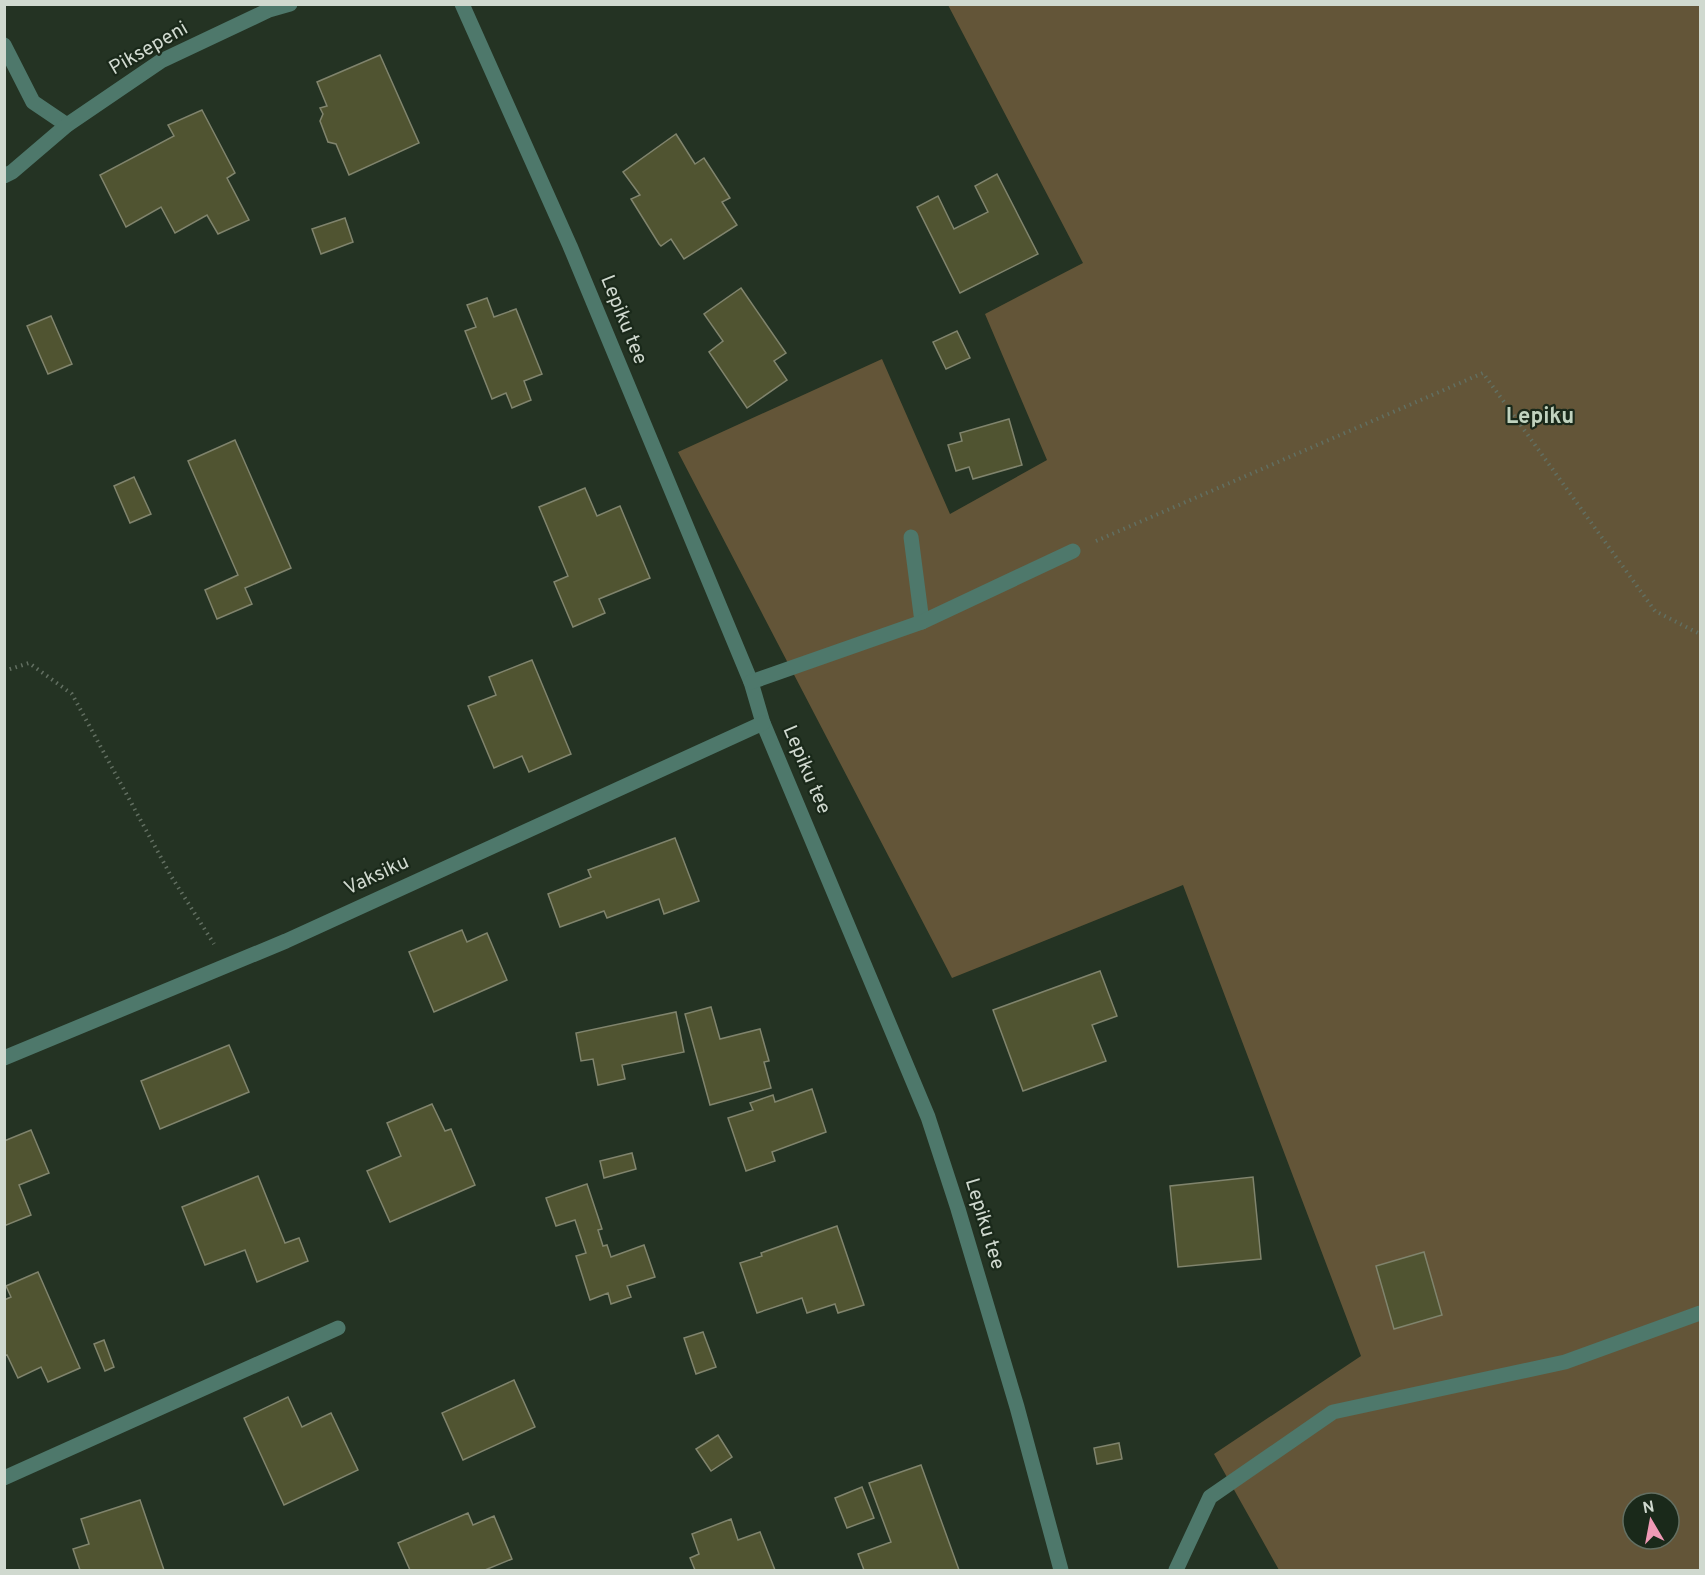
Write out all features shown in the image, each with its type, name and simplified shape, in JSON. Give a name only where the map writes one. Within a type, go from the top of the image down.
[{"type":"street","name":"Piksepeni","points":[[4,176],[12,172],[67,125],[161,61],[269,10],[290,4]]},
{"type":"street","name":"Lepiku tee","points":[[462,4],[570,246],[751,682],[764,723],[928,1117],[1017,1407],[1061,1570]]},
{"type":"street","points":[[4,45],[33,102],[67,125]]},
{"type":"street","points":[[911,537],[922,622]]},
{"type":"street","points":[[751,682],[922,622],[1074,551]]},
{"type":"street","name":"Vaksiku","points":[[4,1058],[286,941],[764,723]]},
{"type":"street","points":[[1176,1570],[1210,1497],[1333,1412],[1565,1362],[1701,1312]]},
{"type":"street","points":[[4,1478],[338,1328]]},
{"type":"path","points":[[1074,551],[1483,373],[1655,611],[1701,634]]},
{"type":"path","points":[[4,671],[29,663],[72,694],[171,876],[228,965]]},
{"type":"shaded area","points":[[948,5],[1700,5],[1700,1570],[1279,1570],[1214,1454],[1361,1356],[1183,885],[952,978],[678,452],[882,359],[950,514],[1047,460],[985,314],[1083,263]]},
{"type":"building","points":[[380,55],[419,143],[349,175],[336,144],[328,142],[320,121],[323,114],[320,108],[327,106],[317,82]]},
{"type":"building","points":[[202,110],[235,173],[227,178],[249,220],[218,234],[207,215],[175,233],[161,207],[126,227],[100,175],[174,136],[168,125]]},
{"type":"building","points":[[676,134],[695,164],[704,158],[730,198],[722,202],[737,225],[684,259],[671,239],[661,246],[659,244],[631,199],[640,195],[623,172]]},
{"type":"building","points":[[997,174],[1038,254],[960,293],[917,207],[938,196],[954,229],[988,212],[975,186]]},
{"type":"building","points":[[345,218],[353,242],[321,254],[312,229]]},
{"type":"building","points":[[741,288],[786,353],[774,361],[787,380],[747,408],[709,352],[723,341],[704,314]]},
{"type":"building","points":[[487,298],[494,317],[516,309],[542,374],[524,381],[531,400],[512,408],[506,393],[492,399],[465,331],[476,327],[467,305]]},
{"type":"building","points":[[51,316],[72,364],[48,374],[27,326]]},
{"type":"building","points":[[957,331],[970,358],[946,369],[933,342]]},
{"type":"building","points":[[1009,419],[1022,465],[973,479],[969,467],[956,471],[948,445],[962,441],[960,433]]},
{"type":"building","points":[[235,440],[291,568],[245,588],[252,604],[217,619],[205,590],[238,575],[188,461]]},
{"type":"building","points":[[134,477],[151,514],[130,523],[114,486]]},
{"type":"building","points":[[585,488],[597,516],[620,506],[650,578],[599,599],[605,613],[573,627],[554,582],[568,576],[539,507]]},
{"type":"building","points":[[532,660],[571,754],[529,772],[522,756],[494,768],[468,706],[496,695],[489,677]]},
{"type":"building","points":[[675,838],[699,901],[664,914],[659,899],[607,918],[604,911],[560,927],[548,894],[591,877],[588,870]]},
{"type":"building","points":[[462,930],[467,942],[487,933],[507,980],[434,1012],[409,952]]},
{"type":"building","points":[[1100,971],[1117,1016],[1092,1025],[1106,1061],[1023,1091],[993,1010]]},
{"type":"building","points":[[711,1007],[720,1039],[760,1029],[769,1061],[764,1062],[771,1088],[710,1105],[685,1014]]},
{"type":"building","points":[[676,1012],[684,1052],[622,1065],[625,1079],[598,1085],[593,1059],[581,1061],[576,1033]]},
{"type":"building","points":[[229,1045],[249,1092],[160,1129],[141,1081]]},
{"type":"building","points":[[812,1089],[826,1132],[772,1152],[775,1161],[746,1171],[728,1118],[753,1110],[750,1103],[773,1095],[775,1102]]},
{"type":"building","points":[[432,1104],[445,1131],[451,1129],[475,1185],[390,1222],[367,1171],[401,1156],[387,1123]]},
{"type":"building","points":[[31,1130],[49,1173],[19,1185],[31,1215],[4,1226],[4,1141]]},
{"type":"building","points":[[632,1153],[636,1169],[604,1178],[600,1161]]},
{"type":"building","points":[[258,1176],[285,1243],[299,1238],[308,1261],[257,1282],[245,1250],[205,1265],[182,1207]]},
{"type":"building","points":[[1253,1177],[1261,1259],[1178,1267],[1170,1186]]},
{"type":"building","points":[[587,1184],[602,1229],[598,1230],[603,1246],[607,1245],[611,1257],[644,1245],[655,1277],[627,1286],[631,1297],[611,1304],[608,1293],[590,1300],[576,1256],[586,1253],[575,1220],[556,1226],[546,1198]]},
{"type":"building","points":[[837,1226],[864,1305],[838,1313],[835,1304],[807,1313],[802,1298],[757,1313],[740,1263],[762,1256],[761,1253]]},
{"type":"building","points":[[1424,1252],[1442,1315],[1394,1329],[1376,1266]]},
{"type":"building","points":[[38,1272],[80,1368],[48,1382],[41,1367],[18,1378],[7,1355],[4,1356],[4,1300],[11,1297],[6,1286]]},
{"type":"building","points":[[703,1332],[716,1367],[696,1374],[684,1338]]},
{"type":"building","points":[[104,1340],[114,1367],[105,1371],[94,1344]]},
{"type":"building","points":[[514,1380],[535,1427],[463,1460],[442,1413]]},
{"type":"building","points":[[288,1397],[302,1427],[331,1413],[358,1470],[284,1505],[244,1418]]},
{"type":"building","points":[[718,1435],[732,1457],[711,1471],[696,1449]]},
{"type":"building","points":[[1119,1443],[1122,1459],[1097,1464],[1094,1448]]},
{"type":"building","points":[[921,1465],[959,1570],[864,1570],[858,1554],[891,1542],[869,1483]]},
{"type":"building","points":[[862,1487],[874,1518],[847,1528],[835,1498]]},
{"type":"building","points":[[140,1500],[164,1570],[80,1570],[73,1549],[89,1544],[81,1519]]},
{"type":"building","points":[[468,1513],[473,1525],[494,1516],[512,1559],[485,1570],[410,1570],[398,1543]]},
{"type":"building","points":[[731,1519],[738,1540],[760,1532],[775,1570],[695,1570],[690,1558],[699,1554],[692,1534]]},
{"type":"district","name":"Lepiku","points":[[1540,417]]}]
